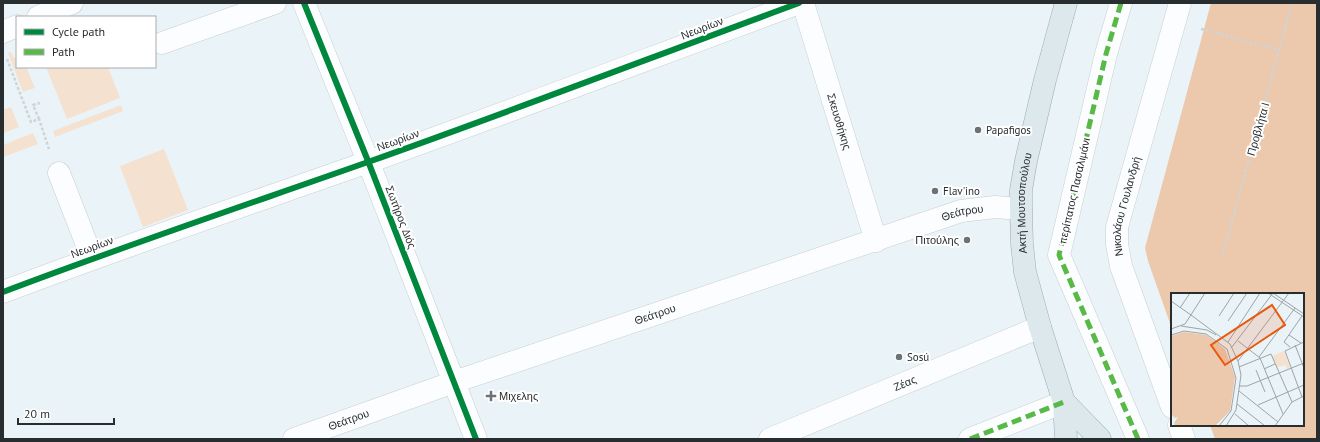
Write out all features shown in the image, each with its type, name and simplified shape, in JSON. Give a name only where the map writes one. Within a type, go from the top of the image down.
[{"type":"main road","name":"Ακτή Μουτσοπούλου","points":[[1064,402],[1040,328],[1025,272],[1022,244],[1021,190],[1026,161],[1045,80],[1066,3]]},
{"type":"main road","points":[[1064,402],[1066,439]]},
{"type":"main road","points":[[1064,402],[1100,439]]},
{"type":"street","points":[[40,16],[72,3]]},
{"type":"street","points":[[162,43],[275,3]]},
{"type":"street","name":"Σωτήρος Διός","points":[[304,3],[476,439]]},
{"type":"street","name":"Νεωρίων","points":[[3,292],[92,258],[368,162],[799,3]]},
{"type":"street","name":"Σκευοθήκης","points":[[803,3],[876,240]]},
{"type":"street","name":"περίπατος Πασαλιμάνι","points":[[1121,3],[1106,54],[1059,255],[1138,439]]},
{"type":"street","name":"Νικολάου Γουλανδρή","points":[[1171,404],[1125,280],[1117,244],[1117,226],[1177,12]]},
{"type":"street","points":[[3,32],[16,26]]},
{"type":"street","points":[[59,173],[92,258]]},
{"type":"street","name":"Θεάτρου","points":[[294,439],[454,382],[961,211],[995,207],[1021,209]]},
{"type":"street","name":"Ζέας","points":[[770,439],[1040,328]]},
{"type":"street","points":[[970,439],[1064,402]]},
{"type":"street","points":[[1179,426],[1184,439]]},
{"type":"path","points":[[1177,12],[1280,50]]},
{"type":"path","points":[[6,56],[31,122],[39,119]]},
{"type":"path","points":[[40,103],[33,105],[47,142]]},
{"type":"shaded area","points":[[1211,3],[1317,3],[1317,439],[1215,439],[1210,426],[1304,426],[1304,293],[1171,293],[1171,326],[1148,261],[1145,248]]},
{"type":"shaded area","points":[[11,52],[14,58],[16,57],[16,68],[26,68],[35,88],[23,92],[8,53]]},
{"type":"shaded area","points":[[46,68],[108,68],[120,98],[67,119]]},
{"type":"shaded area","points":[[121,105],[123,111],[55,137],[53,131]]},
{"type":"shaded area","points":[[11,107],[19,127],[3,133],[3,110]]},
{"type":"shaded area","points":[[33,133],[38,144],[3,157],[3,145]]},
{"type":"shaded area","points":[[164,149],[188,210],[143,227],[120,166]]},
{"type":"marked path","points":[[1121,3],[1106,54],[1059,255],[1138,439]]},
{"type":"marked path","points":[[970,439],[1064,402]]},
{"type":"cycle path","points":[[304,3],[368,161],[476,439]]},
{"type":"cycle path","points":[[3,292],[139,242],[422,143],[799,3]]},
{"type":"place","name":"Papafigos","points":[[978,130]]},
{"type":"place","name":"Flav'ino","points":[[935,191]]},
{"type":"place","name":"Πιτούλης","points":[[967,240]]},
{"type":"place","name":"Sosú","points":[[899,357]]},
{"type":"place","name":"Μιχελης","points":[[491,396]]}]
